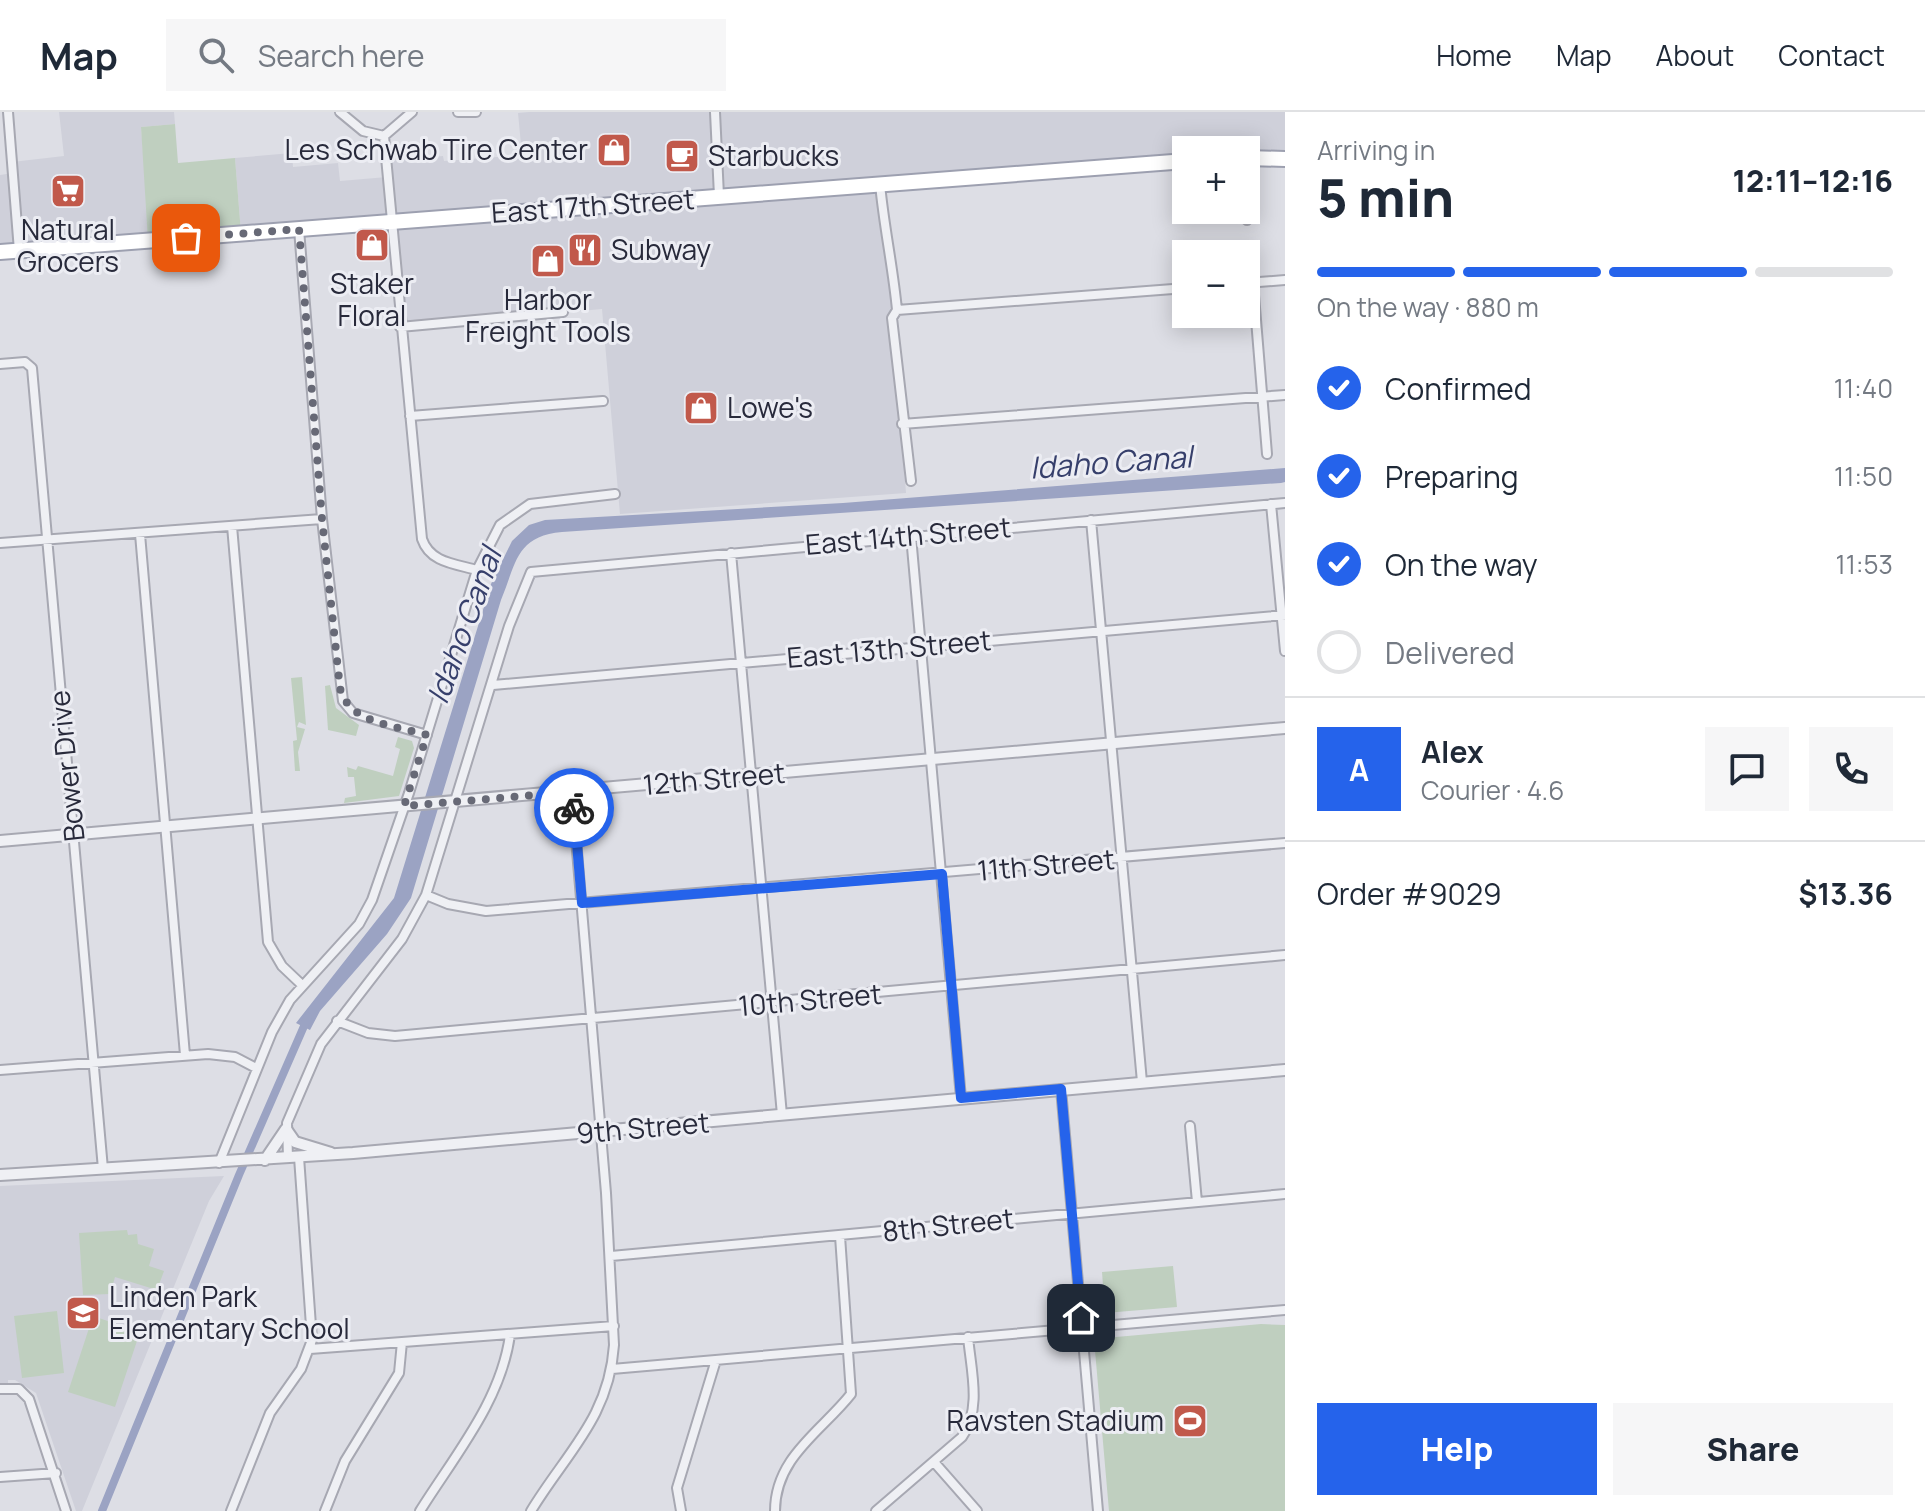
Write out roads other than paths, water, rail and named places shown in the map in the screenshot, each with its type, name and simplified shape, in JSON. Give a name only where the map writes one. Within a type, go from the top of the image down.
[{"type":"main road","points":[[1260,157],[1281,155]]},
{"type":"main road","name":"East 17th Street","points":[[0,252],[1172,162]]},
{"type":"street","points":[[8,112],[19,251]]},
{"type":"street","points":[[340,112],[363,131],[384,136]]},
{"type":"street","points":[[384,136],[412,112]]},
{"type":"street","points":[[458,112],[476,112]]},
{"type":"street","points":[[715,112],[719,196]]},
{"type":"street","points":[[384,136],[415,486],[425,550],[438,559],[477,570]]},
{"type":"street","points":[[880,184],[884,236],[892,253],[897,310],[892,318],[911,481]]},
{"type":"street","points":[[299,229],[322,519],[343,701],[353,713],[427,735]]},
{"type":"street","points":[[1260,282],[1285,280]]},
{"type":"street","points":[[897,310],[1172,289]]},
{"type":"street","points":[[400,327],[563,312]]},
{"type":"street","points":[[1255,328],[1267,454]]},
{"type":"street","name":"Bower Drive","points":[[0,364],[29,363],[75,835],[103,1169]]},
{"type":"street","points":[[902,424],[1285,395]]},
{"type":"street","points":[[410,416],[603,401]]},
{"type":"street","points":[[219,1163],[272,1032],[302,985],[367,912],[427,735],[477,570],[500,525],[517,512],[546,500],[615,494]]},
{"type":"street","name":"East 14th Street","points":[[493,685],[509,626],[531,572],[1285,503]]},
{"type":"street","points":[[1271,504],[1284,615],[1285,651]]},
{"type":"street","points":[[0,543],[322,519]]},
{"type":"street","points":[[1091,520],[1142,1082]]},
{"type":"street","points":[[232,526],[268,942],[282,966],[302,985]]},
{"type":"street","points":[[140,534],[185,1055]]},
{"type":"street","points":[[911,536],[961,1098]]},
{"type":"street","points":[[731,553],[782,1115]]},
{"type":"street","name":"East 13th Street","points":[[493,685],[1284,615]]},
{"type":"street","points":[[263,1160],[270,1157],[286,1129],[321,1044],[402,939],[426,895],[493,685]]},
{"type":"street","name":"12th Street","points":[[0,841],[1285,728]]},
{"type":"street","points":[[531,1511],[579,1445],[598,1411],[612,1369],[611,1256],[572,792]]},
{"type":"street","name":"11th Street","points":[[426,895],[448,904],[486,911],[762,890],[1285,843]]},
{"type":"street","name":"10th Street","points":[[337,1021],[368,1033],[395,1036],[1285,955]]},
{"type":"street","points":[[0,1070],[185,1055],[235,1057],[256,1068]]},
{"type":"street","name":"9th Street","points":[[0,1175],[337,1155],[1285,1070]]},
{"type":"street","points":[[1061,1089],[1098,1511]]},
{"type":"street","points":[[1190,1126],[1197,1202]]},
{"type":"street","points":[[286,1129],[295,1142],[337,1155]]},
{"type":"street","points":[[231,1511],[270,1413],[310,1349],[312,1333],[294,1158],[286,1129]]},
{"type":"street","name":"8th Street","points":[[611,1256],[1285,1194]]},
{"type":"street","points":[[775,1511],[779,1488],[796,1452],[851,1394],[840,1236]]},
{"type":"street","points":[[612,1369],[1285,1310]]},
{"type":"street","points":[[310,1349],[614,1326]]},
{"type":"street","points":[[420,1511],[492,1397],[506,1363],[510,1335]]},
{"type":"street","points":[[876,1511],[962,1437],[971,1422],[974,1405],[968,1337]]},
{"type":"street","points":[[325,1511],[345,1461],[399,1373],[402,1342]]},
{"type":"street","points":[[681,1511],[677,1488],[716,1360]]},
{"type":"street","points":[[0,1389],[19,1389],[29,1399],[56,1473],[66,1511]]},
{"type":"street","points":[[934,1462],[977,1511]]},
{"type":"street","points":[[0,1477],[56,1473]]},
{"type":"water","name":"Idaho Canal","points":[[1285,468],[1285,482],[1281,483],[562,532],[535,539],[514,564],[501,600],[411,898],[387,934],[320,1011],[310,1030],[296,1023],[394,898],[491,584],[512,541],[529,525],[545,520],[843,503]]},
{"type":"waterway","name":"Idaho Canal","points":[[102,1511],[239,1175],[308,1017]]},
{"type":"place","name":"Les Schwab Tire Center","points":[[614,150]]},
{"type":"place","name":"Starbucks","points":[[682,156]]},
{"type":"place","name":"Natural Grocers","points":[[68,191]]},
{"type":"place","name":"Staker Floral","points":[[372,245]]},
{"type":"place","name":"Subway","points":[[585,250]]},
{"type":"place","name":"Harbor Freight Tools","points":[[548,261]]},
{"type":"place","name":"Lowe's","points":[[701,408]]},
{"type":"place","name":"Linden Park Elementary School","points":[[83,1313]]},
{"type":"place","name":"Ravsten Stadium","points":[[1190,1421]]}]
